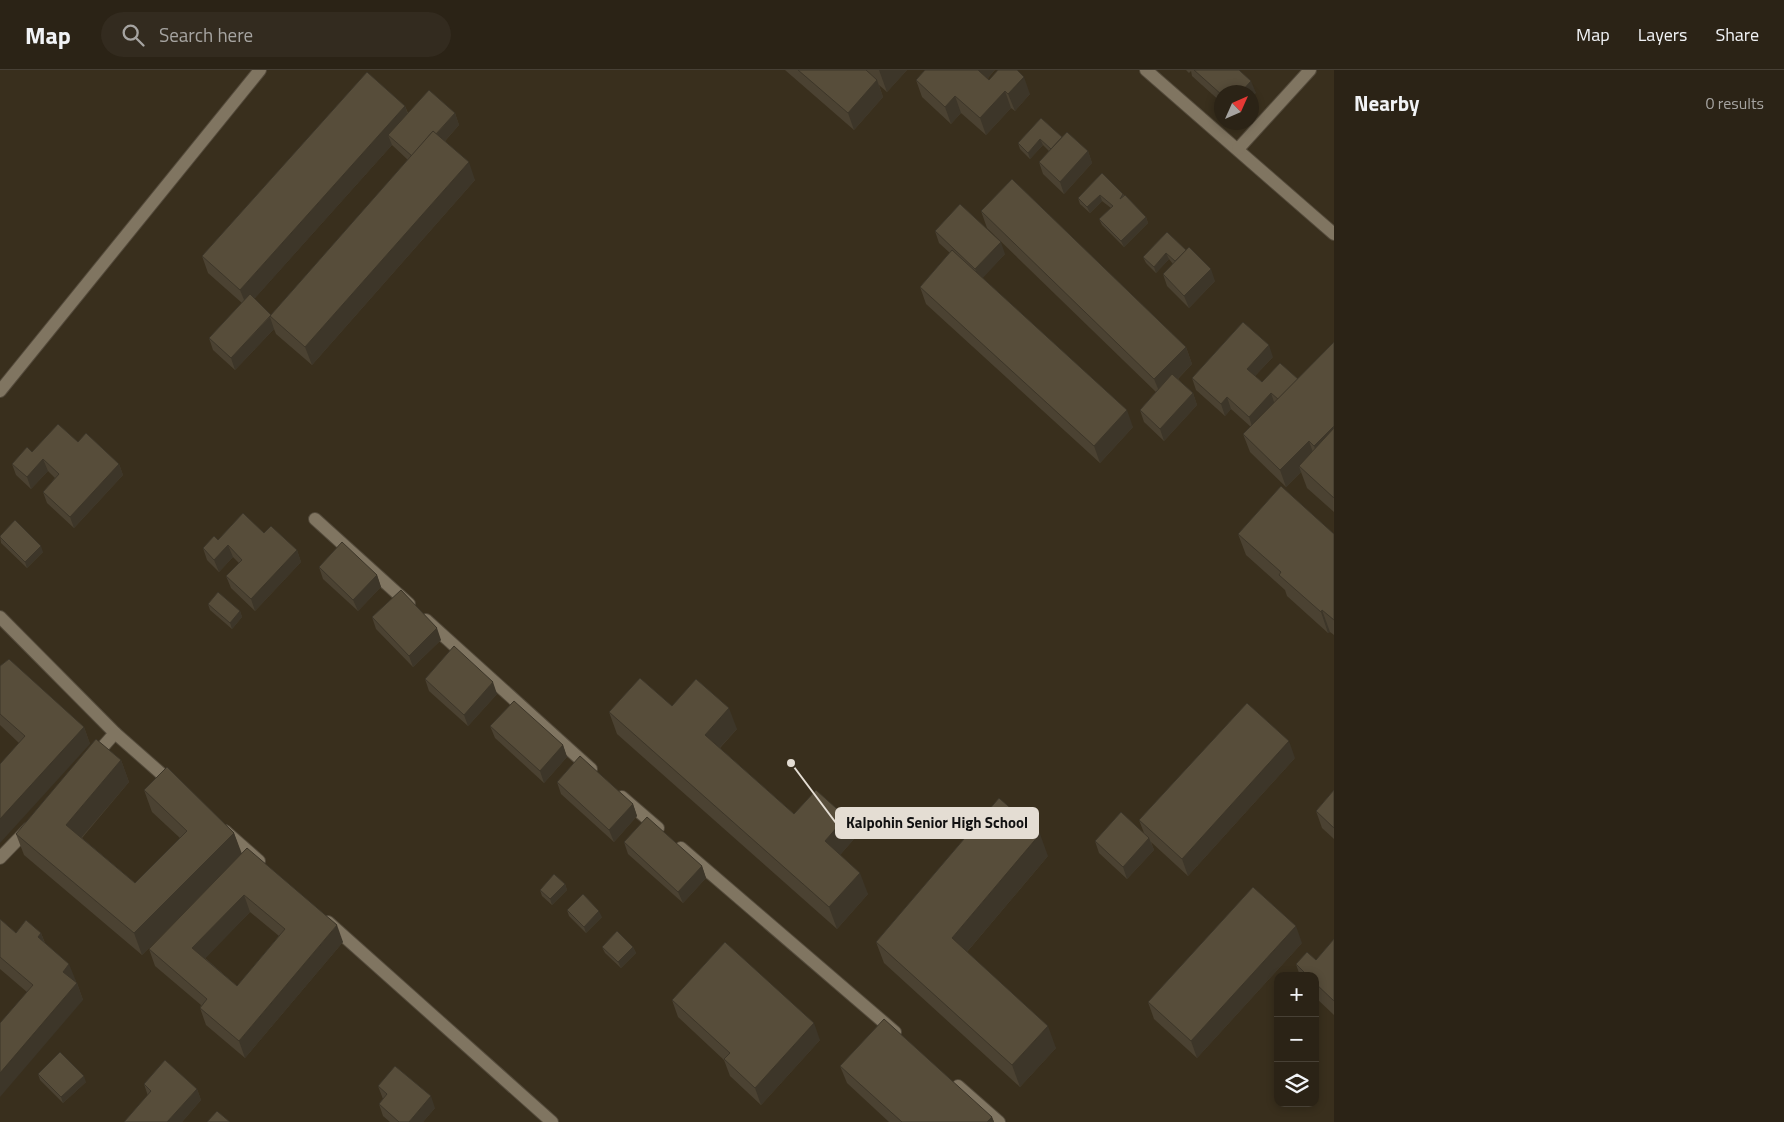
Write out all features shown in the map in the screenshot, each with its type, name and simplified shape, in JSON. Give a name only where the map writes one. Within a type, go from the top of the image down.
[{"type":"street","points":[[0,391],[260,70]]},
{"type":"street","points":[[1146,70],[1334,234]]},
{"type":"street","points":[[1238,149],[1310,70]]},
{"type":"street","points":[[315,519],[598,776]]},
{"type":"street","points":[[0,617],[115,733],[182,793]]},
{"type":"street","points":[[83,770],[115,733]]},
{"type":"street","points":[[613,789],[903,1039]]},
{"type":"street","points":[[0,858],[38,817]]},
{"type":"street","points":[[219,826],[271,872]]},
{"type":"street","points":[[315,911],[552,1122]]},
{"type":"street","points":[[947,1077],[999,1122]]},
{"type":"building","points":[[798,70],[866,70],[877,80],[848,113]]},
{"type":"building","points":[[925,70],[978,70],[989,80],[998,70],[1017,70],[1024,77],[1008,94],[1005,91],[980,118],[955,96],[945,107],[916,80]]},
{"type":"building","points":[[1194,70],[1239,70],[1251,81],[1247,85],[1214,85],[1214,88]]},
{"type":"building","points":[[367,72],[405,106],[240,290],[202,256]]},
{"type":"building","points":[[429,90],[455,113],[436,134],[433,131],[412,156],[388,135]]},
{"type":"building","points":[[1041,118],[1062,137],[1051,149],[1040,139],[1028,153],[1018,143]]},
{"type":"building","points":[[433,131],[469,162],[305,347],[270,316]]},
{"type":"building","points":[[1067,132],[1088,151],[1060,182],[1039,162]]},
{"type":"building","points":[[1102,173],[1123,194],[1120,199],[1125,195],[1146,217],[1121,241],[1099,219],[1113,206],[1100,195],[1087,207],[1078,198]]},
{"type":"building","points":[[1012,179],[1186,347],[1154,379],[981,211]]},
{"type":"building","points":[[960,204],[1001,242],[975,269],[935,231]]},
{"type":"building","points":[[1167,232],[1186,250],[1175,261],[1166,253],[1154,267],[1143,257]]},
{"type":"building","points":[[1189,247],[1211,269],[1184,296],[1163,274]]},
{"type":"building","points":[[952,250],[1127,410],[1094,446],[920,287]]},
{"type":"building","points":[[250,294],[271,315],[231,358],[209,338]]},
{"type":"building","points":[[1243,322],[1269,345],[1247,369],[1262,382],[1280,363],[1298,379],[1278,399],[1271,393],[1249,417],[1227,397],[1221,404],[1192,378]]},
{"type":"building","points":[[1334,342],[1334,426],[1314,446],[1309,441],[1280,470],[1243,434]]},
{"type":"building","points":[[1172,374],[1193,393],[1160,429],[1140,410]]},
{"type":"building","points":[[58,424],[78,442],[86,433],[119,464],[70,517],[43,492],[59,474],[43,459],[27,477],[12,464],[27,447],[32,452]]},
{"type":"building","points":[[1334,428],[1334,498],[1299,466]]},
{"type":"building","points":[[1281,486],[1334,534],[1334,620],[1322,610],[1321,612],[1279,575],[1281,572],[1238,534]]},
{"type":"building","points":[[243,513],[264,533],[271,526],[297,550],[251,599],[226,576],[242,560],[228,545],[214,560],[203,548],[214,536],[218,540]]},
{"type":"building","points":[[15,520],[41,546],[25,562],[0,537]]},
{"type":"building","points":[[342,542],[377,575],[353,600],[319,567]]},
{"type":"building","points":[[401,590],[437,628],[409,656],[372,617]]},
{"type":"building","points":[[218,592],[240,611],[230,623],[208,604]]},
{"type":"building","points":[[454,646],[493,682],[464,715],[425,679]]},
{"type":"building","points":[[9,659],[84,727],[0,819],[0,764],[25,736],[0,714],[0,666]]},
{"type":"building","points":[[640,678],[672,706],[696,679],[729,708],[705,735],[794,814],[816,790],[846,817],[825,841],[860,873],[829,907],[609,712]]},
{"type":"building","points":[[514,701],[563,745],[540,771],[490,726]]},
{"type":"building","points":[[1247,703],[1289,741],[1182,859],[1139,820]]},
{"type":"building","points":[[96,739],[121,760],[66,825],[135,883],[187,831],[144,790],[167,767],[234,833],[134,933],[16,834]]},
{"type":"building","points":[[580,756],[633,804],[609,830],[557,782]]},
{"type":"building","points":[[1334,790],[1334,828],[1316,811]]},
{"type":"building","points":[[999,798],[1040,834],[952,938],[1048,1026],[1012,1065],[876,942]]},
{"type":"building","points":[[1121,812],[1149,838],[1123,867],[1095,841]]},
{"type":"building","points":[[647,817],[702,866],[678,892],[624,842]]},
{"type":"building","points":[[247,848],[337,925],[239,1041],[200,1008],[207,999],[149,949]],"holes":[[[244,895],[285,929],[237,986],[192,948]]]},
{"type":"building","points":[[554,874],[565,884],[550,899],[540,890]]},
{"type":"building","points":[[1253,887],[1296,926],[1191,1041],[1148,1002]]},
{"type":"building","points":[[583,894],[599,911],[584,927],[567,910]]},
{"type":"building","points":[[0,919],[16,933],[26,920],[41,933],[38,937],[69,964],[63,972],[77,983],[0,1073],[0,1023],[33,985],[0,957]]},
{"type":"building","points":[[617,931],[633,947],[618,962],[602,947]]},
{"type":"building","points":[[1334,939],[1334,1001],[1319,987],[1319,972],[1304,972],[1296,964],[1307,952],[1316,960]]},
{"type":"building","points":[[725,942],[814,1023],[755,1088],[724,1059],[730,1053],[672,1000]]},
{"type":"building","points":[[884,1019],[992,1117],[987,1122],[902,1122],[840,1066]]},
{"type":"building","points":[[60,1052],[84,1076],[61,1097],[38,1074]]},
{"type":"building","points":[[165,1060],[197,1089],[167,1122],[124,1122],[151,1091],[144,1084]]},
{"type":"building","points":[[395,1066],[431,1096],[409,1122],[399,1122],[379,1104],[387,1094],[378,1086]]},
{"type":"building","points":[[217,1111],[230,1122],[207,1122]]},
{"type":"place","name":"Kalpohin Senior High School","points":[[791,763]]}]
